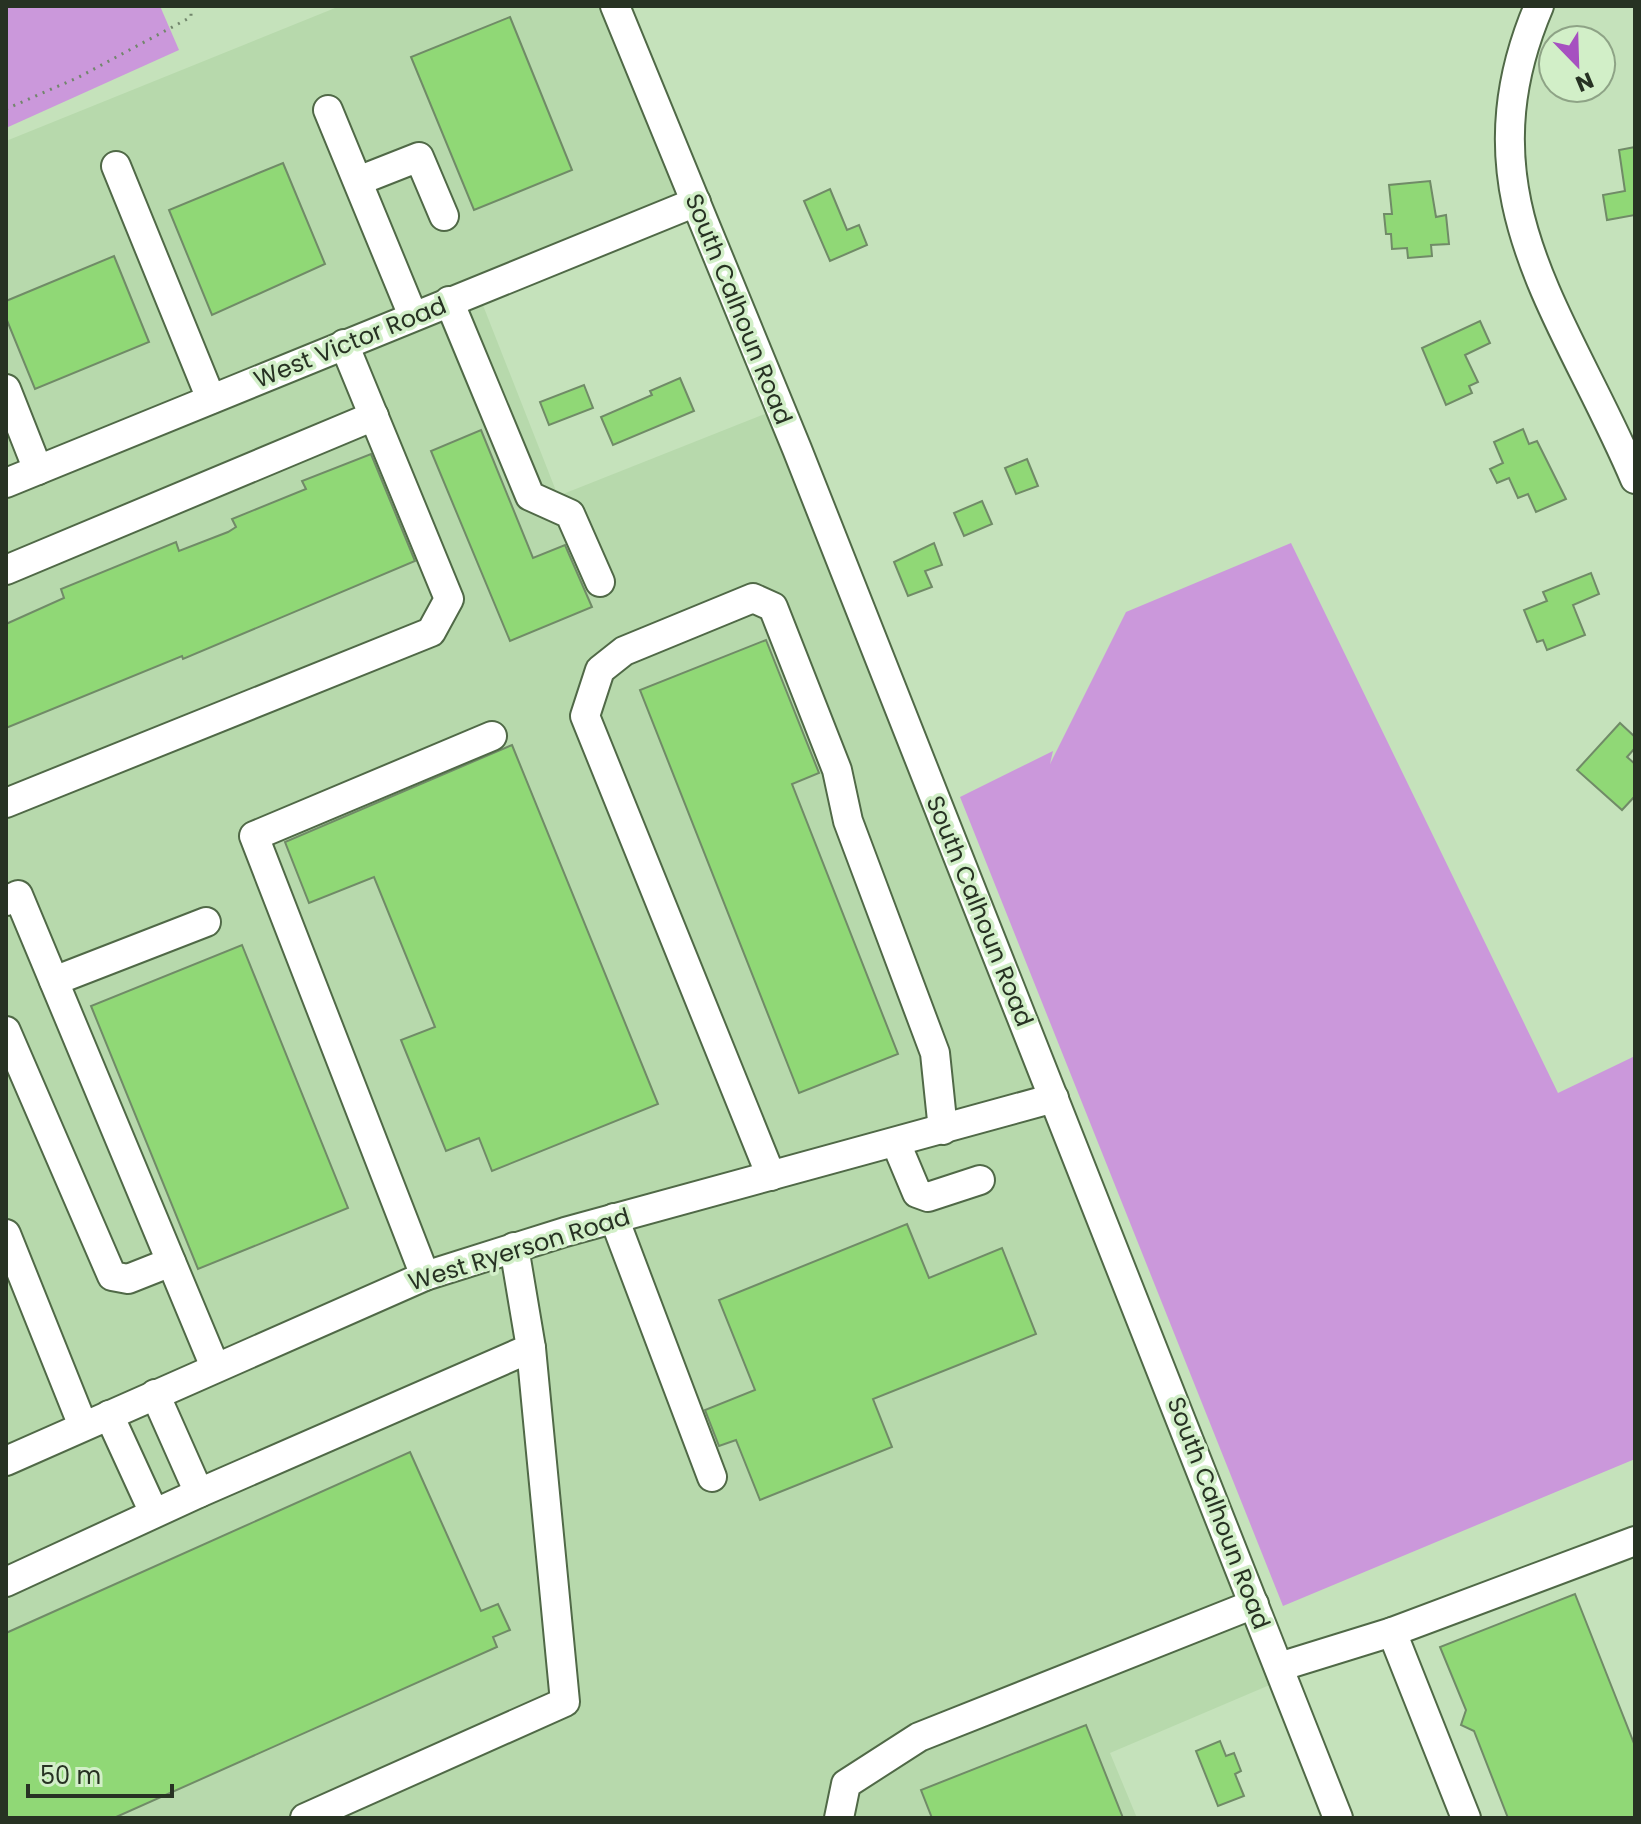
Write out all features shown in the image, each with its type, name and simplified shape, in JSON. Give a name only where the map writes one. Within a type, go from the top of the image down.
[{"type":"street","name":"South Calhoun Road","points":[[615,6],[1054,1098],[1338,1818]]},
{"type":"street","points":[[1539,6],[1526,39],[1515,84],[1510,135],[1511,183],[1523,237],[1635,479]]},
{"type":"street","points":[[328,110],[413,316]]},
{"type":"street","points":[[358,181],[419,157],[444,216]]},
{"type":"street","points":[[116,166],[211,399]]},
{"type":"street","name":"West Victor Road","points":[[6,483],[696,202]]},
{"type":"street","points":[[449,301],[530,496],[570,514],[600,582]]},
{"type":"street","points":[[6,803],[431,632],[449,599],[344,344]]},
{"type":"street","points":[[6,389],[38,470]]},
{"type":"street","points":[[6,570],[374,416]]},
{"type":"street","points":[[771,1176],[585,716],[600,670],[624,651],[753,598],[773,607],[837,770],[848,821],[935,1053],[943,1130]]},
{"type":"street","points":[[425,1276],[254,836],[492,736]]},
{"type":"street","points":[[6,901],[18,895],[215,1367]]},
{"type":"street","points":[[54,981],[206,922]]},
{"type":"street","points":[[6,1031],[112,1276],[128,1279],[171,1262]]},
{"type":"street","name":"West Ryerson Road","points":[[6,1461],[425,1276],[614,1218],[1054,1098]]},
{"type":"street","points":[[896,1143],[917,1193],[928,1197],[980,1180]]},
{"type":"street","points":[[614,1218],[712,1477]]},
{"type":"street","points":[[6,1234],[83,1426]]},
{"type":"street","points":[[305,1818],[565,1702],[531,1348],[514,1247]]},
{"type":"street","points":[[6,1582],[154,1513],[531,1348]]},
{"type":"street","points":[[155,1394],[199,1493]]},
{"type":"street","points":[[109,1415],[154,1513]]},
{"type":"street","points":[[1279,1667],[1392,1632],[1635,1541]]},
{"type":"street","points":[[838,1816],[846,1784],[919,1737],[1254,1604]]},
{"type":"street","points":[[1392,1632],[1466,1818]]},
{"type":"path","points":[[6,109],[79,77],[191,17],[191,6]]},
{"type":"shaded area","points":[[6,6],[160,6],[179,50],[6,128]]},
{"type":"shaded area","points":[[340,6],[615,6],[696,202],[477,290],[558,496],[780,408],[1284,1679],[1110,1753],[1137,1818],[6,1818],[6,141]]},
{"type":"shaded area","points":[[1291,543],[1558,1093],[1635,1056],[1635,1459],[1283,1606],[960,797],[1053,751],[1050,764],[1126,612]]},
{"type":"building","points":[[510,17],[572,170],[474,210],[411,57]]},
{"type":"building","points":[[1635,147],[1635,215],[1607,220],[1603,195],[1625,191],[1619,150]]},
{"type":"building","points":[[283,163],[325,264],[212,315],[169,210]]},
{"type":"building","points":[[1430,181],[1436,217],[1446,215],[1449,244],[1431,245],[1432,256],[1408,258],[1407,248],[1392,249],[1391,234],[1386,234],[1384,214],[1392,214],[1389,185]]},
{"type":"building","points":[[830,189],[847,230],[859,225],[867,245],[830,261],[804,201]]},
{"type":"building","points":[[114,256],[149,342],[35,389],[6,318],[6,301]]},
{"type":"building","points":[[1480,321],[1490,343],[1465,355],[1478,382],[1469,386],[1472,393],[1446,405],[1422,348]]},
{"type":"building","points":[[680,378],[694,411],[613,445],[601,417],[652,395],[650,391]]},
{"type":"building","points":[[584,385],[593,408],[549,425],[540,402]]},
{"type":"building","points":[[1523,429],[1529,444],[1537,441],[1566,499],[1536,512],[1528,494],[1518,498],[1509,478],[1497,483],[1490,469],[1503,463],[1494,442]]},
{"type":"building","points":[[481,430],[533,558],[565,545],[592,607],[510,641],[431,451]]},
{"type":"building","points":[[371,454],[415,561],[183,659],[182,656],[6,728],[6,624],[64,598],[61,589],[176,542],[179,551],[228,532],[236,527],[232,519],[306,489],[302,481]]},
{"type":"building","points":[[1027,459],[1038,486],[1016,494],[1005,468]]},
{"type":"building","points":[[982,501],[992,524],[964,536],[954,513]]},
{"type":"building","points":[[934,543],[942,565],[925,571],[932,587],[908,596],[894,562]]},
{"type":"building","points":[[1591,573],[1599,594],[1573,605],[1585,635],[1547,650],[1543,640],[1537,642],[1524,610],[1547,601],[1543,592]]},
{"type":"building","points":[[766,640],[819,773],[792,784],[898,1054],[799,1093],[640,690]]},
{"type":"building","points":[[1620,723],[1635,737],[1635,748],[1627,757],[1635,764],[1635,796],[1622,810],[1577,770]]},
{"type":"building","points":[[512,745],[658,1104],[492,1171],[479,1138],[446,1151],[401,1040],[435,1027],[374,877],[309,903],[285,842]]},
{"type":"building","points":[[242,945],[348,1208],[198,1269],[91,1006]]},
{"type":"building","points":[[907,1224],[929,1278],[1002,1248],[1036,1334],[873,1399],[892,1447],[760,1500],[736,1440],[719,1446],[705,1410],[755,1390],[719,1300]]},
{"type":"building","points":[[410,1452],[481,1611],[498,1604],[510,1630],[493,1637],[497,1647],[114,1818],[6,1818],[6,1633]]},
{"type":"building","points":[[1575,1594],[1635,1746],[1635,1818],[1508,1818],[1474,1731],[1461,1725],[1466,1710],[1440,1647]]},
{"type":"building","points":[[1086,1725],[1123,1818],[932,1818],[921,1790]]},
{"type":"building","points":[[1220,1741],[1226,1756],[1234,1753],[1241,1771],[1235,1774],[1244,1796],[1218,1806],[1196,1751]]}]
